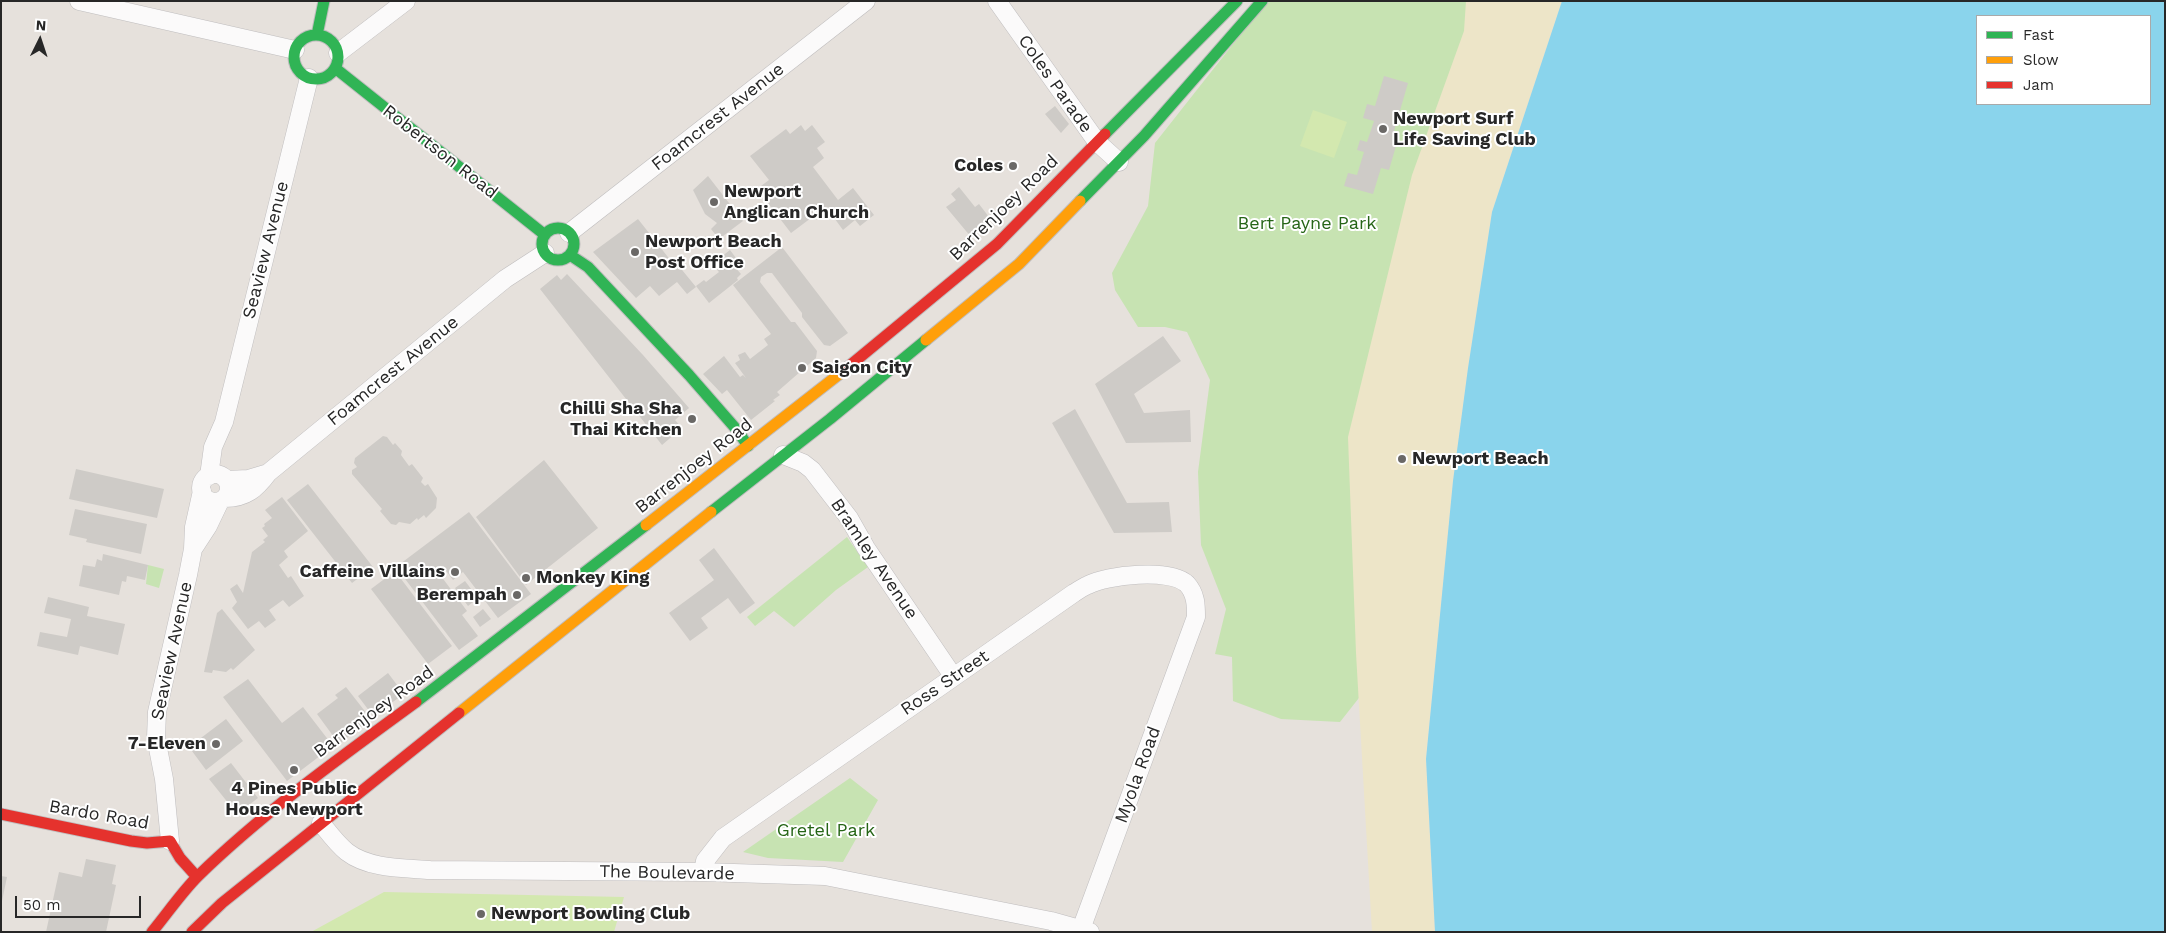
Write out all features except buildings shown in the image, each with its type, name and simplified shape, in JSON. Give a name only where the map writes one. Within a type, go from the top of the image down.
[{"type":"main road","points":[[317,35],[324,1]]},
{"type":"main road","name":"Barrenjoey Road","points":[[152,932],[200,880],[271,812],[328,767],[467,665],[748,446],[887,336],[997,244],[1215,26],[1237,1]]},
{"type":"main road","points":[[192,932],[219,899],[317,816],[783,455],[1018,264],[1156,123],[1262,1]]},
{"type":"main road","points":[[317,35],[327,38],[333,44],[336,60],[323,78],[309,78],[301,73],[296,66],[295,50],[304,39],[317,35]]},
{"type":"main road","name":"Robertson Road","points":[[336,60],[545,235]]},
{"type":"main road","points":[[561,229],[569,233],[574,243],[570,255],[558,260],[545,253],[542,244],[545,235],[550,231],[561,229]]},
{"type":"main road","points":[[570,255],[588,267],[690,376],[737,430],[748,446]]},
{"type":"main road","points":[[325,781],[328,767]]},
{"type":"main road","points":[[271,812],[286,813]]},
{"type":"main road","name":"Bardo Road","points":[[1,814],[131,841],[148,843],[170,841],[180,858],[200,880]]},
{"type":"street","points":[[79,1],[295,50]]},
{"type":"street","points":[[336,60],[406,1]]},
{"type":"street","name":"Foamcrest Avenue","points":[[569,233],[866,1]]},
{"type":"street","name":"Coles Parade","points":[[997,1],[1097,142],[1119,162]]},
{"type":"street","name":"Seaview Avenue","points":[[170,841],[166,792],[155,727],[157,712],[193,549],[194,527],[215,481],[224,447],[224,422],[309,78]]},
{"type":"street","name":"Foamcrest Avenue","points":[[223,500],[245,496],[257,487],[268,473],[505,279],[545,253]]},
{"type":"street","name":"Bramley Avenue","points":[[783,455],[803,463],[812,470],[849,518],[866,548],[953,676]]},
{"type":"street","name":"Foamcrest Avenue","points":[[215,481],[248,479],[268,473]]},
{"type":"street","points":[[215,481],[209,501],[223,500]]},
{"type":"street","name":"Seaview Avenue","points":[[193,549],[229,491],[215,481]]},
{"type":"street","name":"Ross Street","points":[[703,872],[705,861],[723,838],[953,676],[1088,584],[1152,574],[1179,579],[1186,584],[1193,595],[1196,602],[1196,617]]},
{"type":"street","name":"Myola Road","points":[[1084,931],[1196,617]]},
{"type":"street","name":"The Boulevarde","points":[[317,816],[348,853],[364,860],[396,868],[430,870],[703,872],[825,876],[1084,931]]},
{"type":"green space","name":"Bert Payne Park","points":[[1267,1],[1493,1],[1418,623],[1340,722],[1281,719],[1233,701],[1232,657],[1215,654],[1226,609],[1201,545],[1198,472],[1210,380],[1187,332],[1165,327],[1138,327],[1115,290],[1112,273],[1148,206],[1155,143]]},
{"type":"green space","points":[[1313,110],[1347,122],[1334,158],[1300,146]]},
{"type":"green space","points":[[847,537],[868,567],[836,590],[794,627],[774,611],[755,626],[747,617]]},
{"type":"green space","points":[[148,565],[164,569],[159,588],[146,584]]},
{"type":"green space","name":"Gretel Park","points":[[850,778],[878,800],[843,862],[768,858],[743,852]]},
{"type":"green space","name":"Newport Bowling Club","points":[[384,892],[624,897],[614,932],[311,932]]},
{"type":"sand","name":"Newport Beach","points":[[1466,1],[1562,1],[1492,212],[1468,368],[1453,481],[1426,759],[1435,932],[1372,932],[1356,653],[1348,437],[1412,175],[1464,31]]},
{"type":"water","points":[[1562,1],[2165,1],[2165,932],[1435,932],[1426,759],[1453,481],[1492,212]]},
{"type":"traffic: fast","points":[[317,35],[324,1]]},
{"type":"traffic: fast","points":[[1105,134],[1237,1]]},
{"type":"traffic: fast","points":[[1080,201],[1144,136],[1262,1]]},
{"type":"traffic: fast","points":[[316,35],[328,39],[334,45],[338,57],[334,69],[328,75],[316,79],[304,75],[298,69],[294,57],[298,45],[304,39],[316,35]]},
{"type":"traffic: fast","points":[[335,68],[545,235]]},
{"type":"traffic: fast","points":[[558,228],[569,233],[574,244],[569,255],[558,260],[547,255],[542,244],[547,233],[558,228]]},
{"type":"traffic: fast","points":[[570,255],[588,267],[689,375],[737,430],[748,446]]},
{"type":"traffic: fast","points":[[711,512],[830,419],[926,340]]},
{"type":"traffic: fast","points":[[416,702],[646,525]]},
{"type":"traffic: slow","points":[[926,340],[1019,264],[1080,201]]},
{"type":"traffic: slow","points":[[646,525],[842,372]]},
{"type":"traffic: slow","points":[[459,713],[711,512]]},
{"type":"traffic: jam","points":[[842,372],[997,244],[1105,134]]},
{"type":"traffic: jam","points":[[152,932],[198,876],[250,829],[304,785],[416,702]]},
{"type":"traffic: jam","points":[[192,932],[222,903],[459,713]]},
{"type":"traffic: jam","points":[[1,814],[131,841],[147,843],[170,841],[180,858],[197,877]]},
{"type":"place","name":"Newport Surf Life Saving Club","points":[[1383,129]]},
{"type":"place","name":"Coles","points":[[1013,166]]},
{"type":"place","name":"Newport Anglican Church","points":[[714,202]]},
{"type":"place","name":"Newport Beach Post Office","points":[[635,252]]},
{"type":"place","name":"Saigon City","points":[[802,368]]},
{"type":"place","name":"Chilli Sha Sha Thai Kitchen","points":[[692,419]]},
{"type":"place","name":"Newport Beach","points":[[1402,459]]},
{"type":"place","name":"Caffeine Villains","points":[[455,572]]},
{"type":"place","name":"Monkey King","points":[[526,578]]},
{"type":"place","name":"Berempah","points":[[517,595]]},
{"type":"place","name":"7-Eleven","points":[[216,744]]},
{"type":"place","name":"4 Pines Public House Newport","points":[[294,770]]},
{"type":"place","name":"Newport Bowling Club","points":[[481,914]]}]
